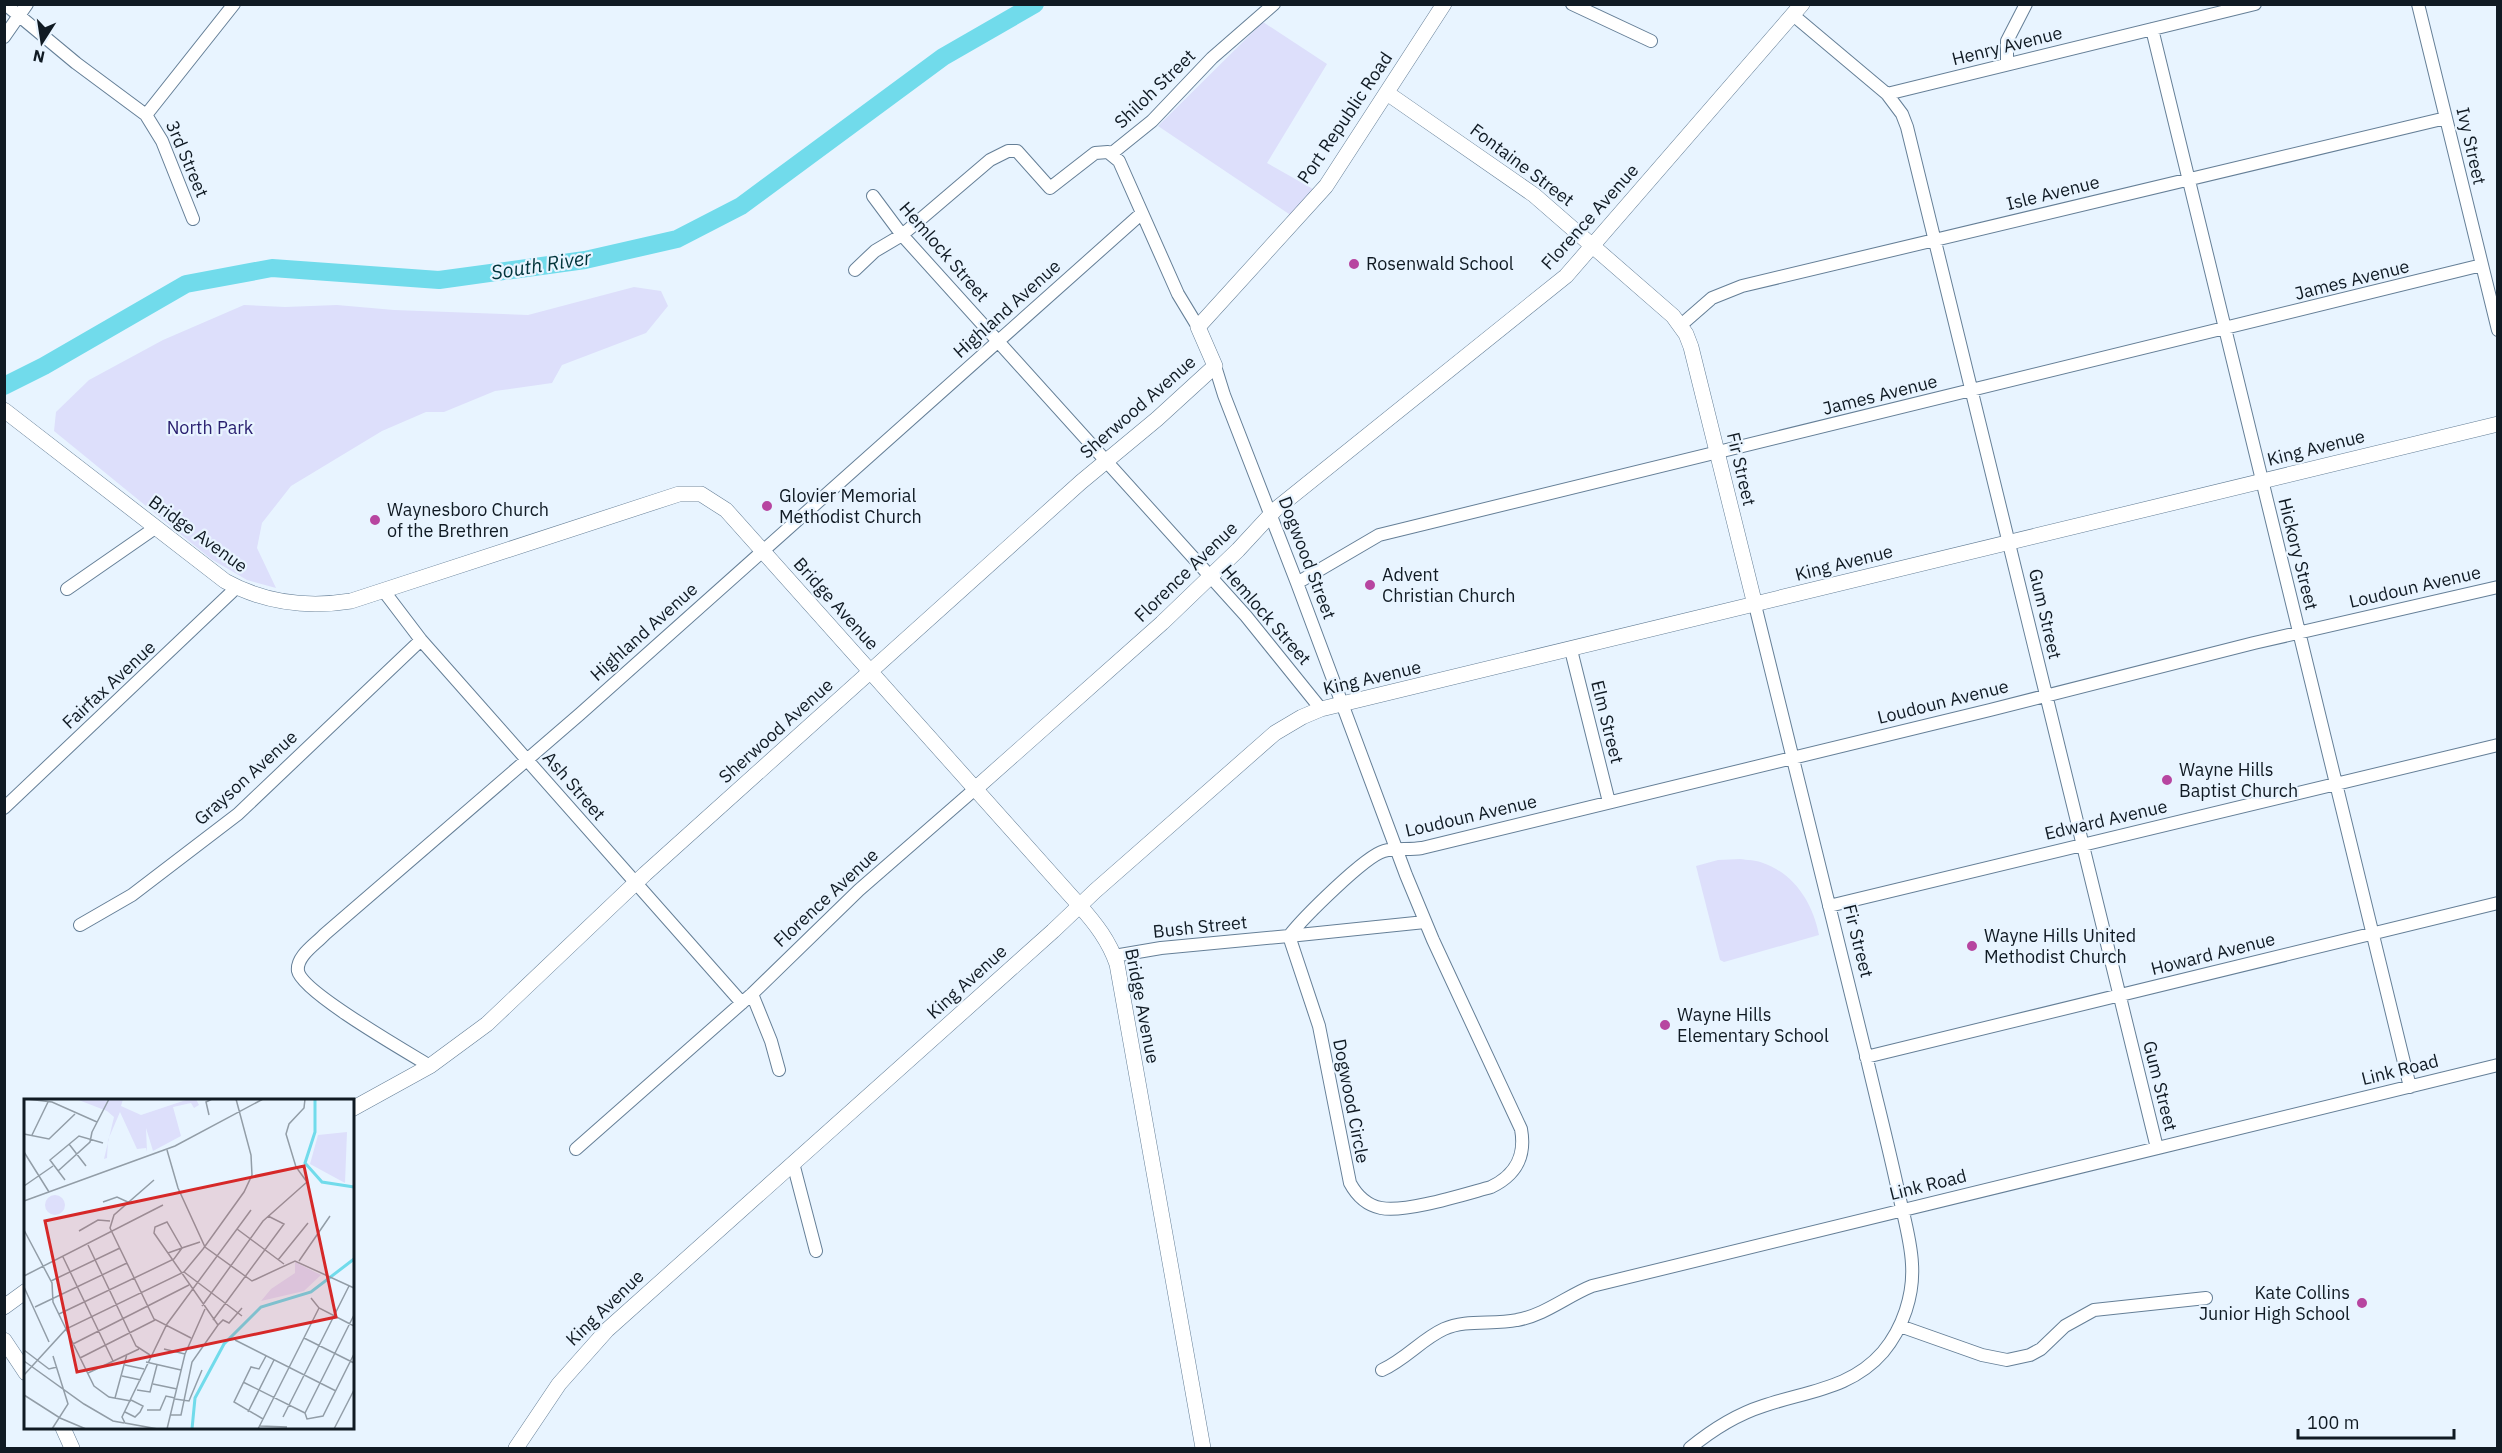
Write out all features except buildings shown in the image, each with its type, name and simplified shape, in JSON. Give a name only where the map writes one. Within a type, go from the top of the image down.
[{"type":"street","name":"3rd Street","points":[[4,4],[146,115],[162,141],[193,219]]},
{"type":"street","points":[[4,37],[27,4]]},
{"type":"street","points":[[146,115],[234,4]]},
{"type":"street","name":"Shiloh Street","points":[[1142,213],[1119,160],[1111,154],[1152,121],[1212,58],[1274,4]]},
{"type":"street","name":"Port Republic Road","points":[[1198,327],[1326,186],[1444,4]]},
{"type":"street","points":[[1572,4],[1651,41]]},
{"type":"street","points":[[2007,64],[2007,41],[2026,4]]},
{"type":"street","name":"Henry Avenue","points":[[1887,94],[2255,4]]},
{"type":"street","name":"Ivy Street","points":[[2418,4],[2498,330]]},
{"type":"street","points":[[1798,10],[1887,94]]},
{"type":"street","name":"Florence Avenue","points":[[576,1149],[752,994],[859,890],[1162,623],[1300,489],[1566,276],[1594,247],[1709,109],[1798,10]]},
{"type":"street","name":"Hickory Street","points":[[2152,29],[2410,1087]]},
{"type":"street","name":"Fontaine Street","points":[[1387,93],[1534,195],[1652,296],[1681,326]]},
{"type":"street","name":"Gum Street","points":[[1887,94],[1902,114],[1907,127],[2157,1148]]},
{"type":"street","name":"Isle Avenue","points":[[1681,326],[1701,306],[1726,291],[2446,118]]},
{"type":"street","points":[[855,270],[875,251],[902,235],[990,160],[1008,151],[1017,151],[1050,189],[1095,153],[1111,154]]},
{"type":"street","name":"Hemlock Street","points":[[873,196],[902,235],[1246,616],[1321,709]]},
{"type":"street","name":"Dogwood Street","points":[[1142,213],[1178,294],[1198,327],[1215,366],[1341,705],[1425,922]]},
{"type":"street","name":"Highland Avenue","points":[[430,1066],[319,995],[300,977],[298,964],[301,957],[763,551],[1142,213]]},
{"type":"street","name":"James Avenue","points":[[1297,583],[1379,536],[2482,266]]},
{"type":"street","name":"Fir Street","points":[[1681,326],[1691,347],[1866,1057],[1910,1242],[1912,1281],[1899,1326],[1882,1352],[1854,1377],[1822,1390],[1773,1402],[1739,1415],[1707,1435],[1690,1449]]},
{"type":"street","name":"Sherwood Avenue","points":[[354,1108],[430,1066],[487,1024],[636,883],[1215,366]]},
{"type":"street","name":"Bridge Avenue","points":[[6,411],[203,566],[236,588],[271,600],[311,605],[351,601],[679,494],[700,494],[718,503],[1104,935],[1114,956],[1203,1449]]},
{"type":"street","name":"King Avenue","points":[[516,1449],[559,1384],[601,1336],[1079,905],[1275,733],[1302,717],[1321,709],[2498,424]]},
{"type":"street","points":[[67,589],[155,528]]},
{"type":"street","name":"Loudoun Avenue","points":[[1397,850],[1422,848],[2299,632],[2498,587]]},
{"type":"street","name":"Fairfax Avenue","points":[[4,808],[236,588]]},
{"type":"street","name":"Ash Street","points":[[383,590],[422,640],[742,1003]]},
{"type":"street","name":"Grayson Avenue","points":[[80,925],[132,895],[238,814],[422,640]]},
{"type":"street","name":"Elm Street","points":[[1571,650],[1609,802]]},
{"type":"street","name":"Edward Avenue","points":[[1829,906],[2498,745]]},
{"type":"street","points":[[1289,936],[1302,919],[1369,858],[1383,851],[1397,850]]},
{"type":"street","name":"Howard Avenue","points":[[1866,1057],[2498,903]]},
{"type":"street","name":"Dogwood Circle","points":[[1289,936],[1319,1026],[1350,1183],[1362,1200],[1382,1208],[1392,1209],[1491,1187],[1510,1175],[1517,1166],[1522,1152],[1521,1129],[1425,922]]},
{"type":"street","name":"Bush Street","points":[[1114,956],[1161,948],[1425,922]]},
{"type":"street","points":[[752,994],[771,1041],[778,1070]]},
{"type":"street","name":"Link Road","points":[[1382,1370],[1405,1359],[1432,1335],[1455,1324],[1499,1322],[1533,1316],[1592,1286],[2498,1065]]},
{"type":"street","points":[[793,1163],[816,1251]]},
{"type":"street","points":[[4,1307],[24,1292]]},
{"type":"street","points":[[1899,1326],[1988,1357],[2007,1360],[2030,1355],[2065,1326],[2094,1310],[2206,1298]]},
{"type":"street","points":[[4,1340],[24,1370]]},
{"type":"street","points":[[63,1429],[72,1449]]},
{"type":"green space","points":[[1263,22],[1327,64],[1267,163],[1313,189],[1292,216],[1158,126]]},
{"type":"green space","name":"North Park","points":[[634,287],[661,291],[668,306],[646,333],[562,365],[552,383],[495,391],[444,412],[426,412],[382,431],[291,486],[262,523],[257,548],[276,588],[247,580],[211,559],[54,431],[56,412],[89,380],[163,340],[244,305],[285,307],[337,305],[394,310],[528,315]]},
{"type":"green space","points":[[1718,860],[1757,861],[1774,868],[1793,882],[1807,901],[1819,935],[1724,962],[1720,960],[1696,866]]},
{"type":"waterway","name":"South River","points":[[4,386],[44,366],[186,284],[272,268],[439,280],[585,260],[677,239],[741,206],[943,57],[1035,4]]},
{"type":"place","name":"Rosenwald School","points":[[1354,264]]},
{"type":"place","name":"Glovier Memorial Methodist Church","points":[[767,506]]},
{"type":"place","name":"Waynesboro Church of the Brethren","points":[[375,520]]},
{"type":"place","name":"Advent Christian Church","points":[[1370,585]]},
{"type":"place","name":"Wayne Hills Baptist Church","points":[[2167,780]]},
{"type":"place","name":"Wayne Hills United Methodist Church","points":[[1972,946]]},
{"type":"place","name":"Wayne Hills Elementary School","points":[[1665,1025]]},
{"type":"place","name":"Kate Collins Junior High School","points":[[2362,1303]]}]
